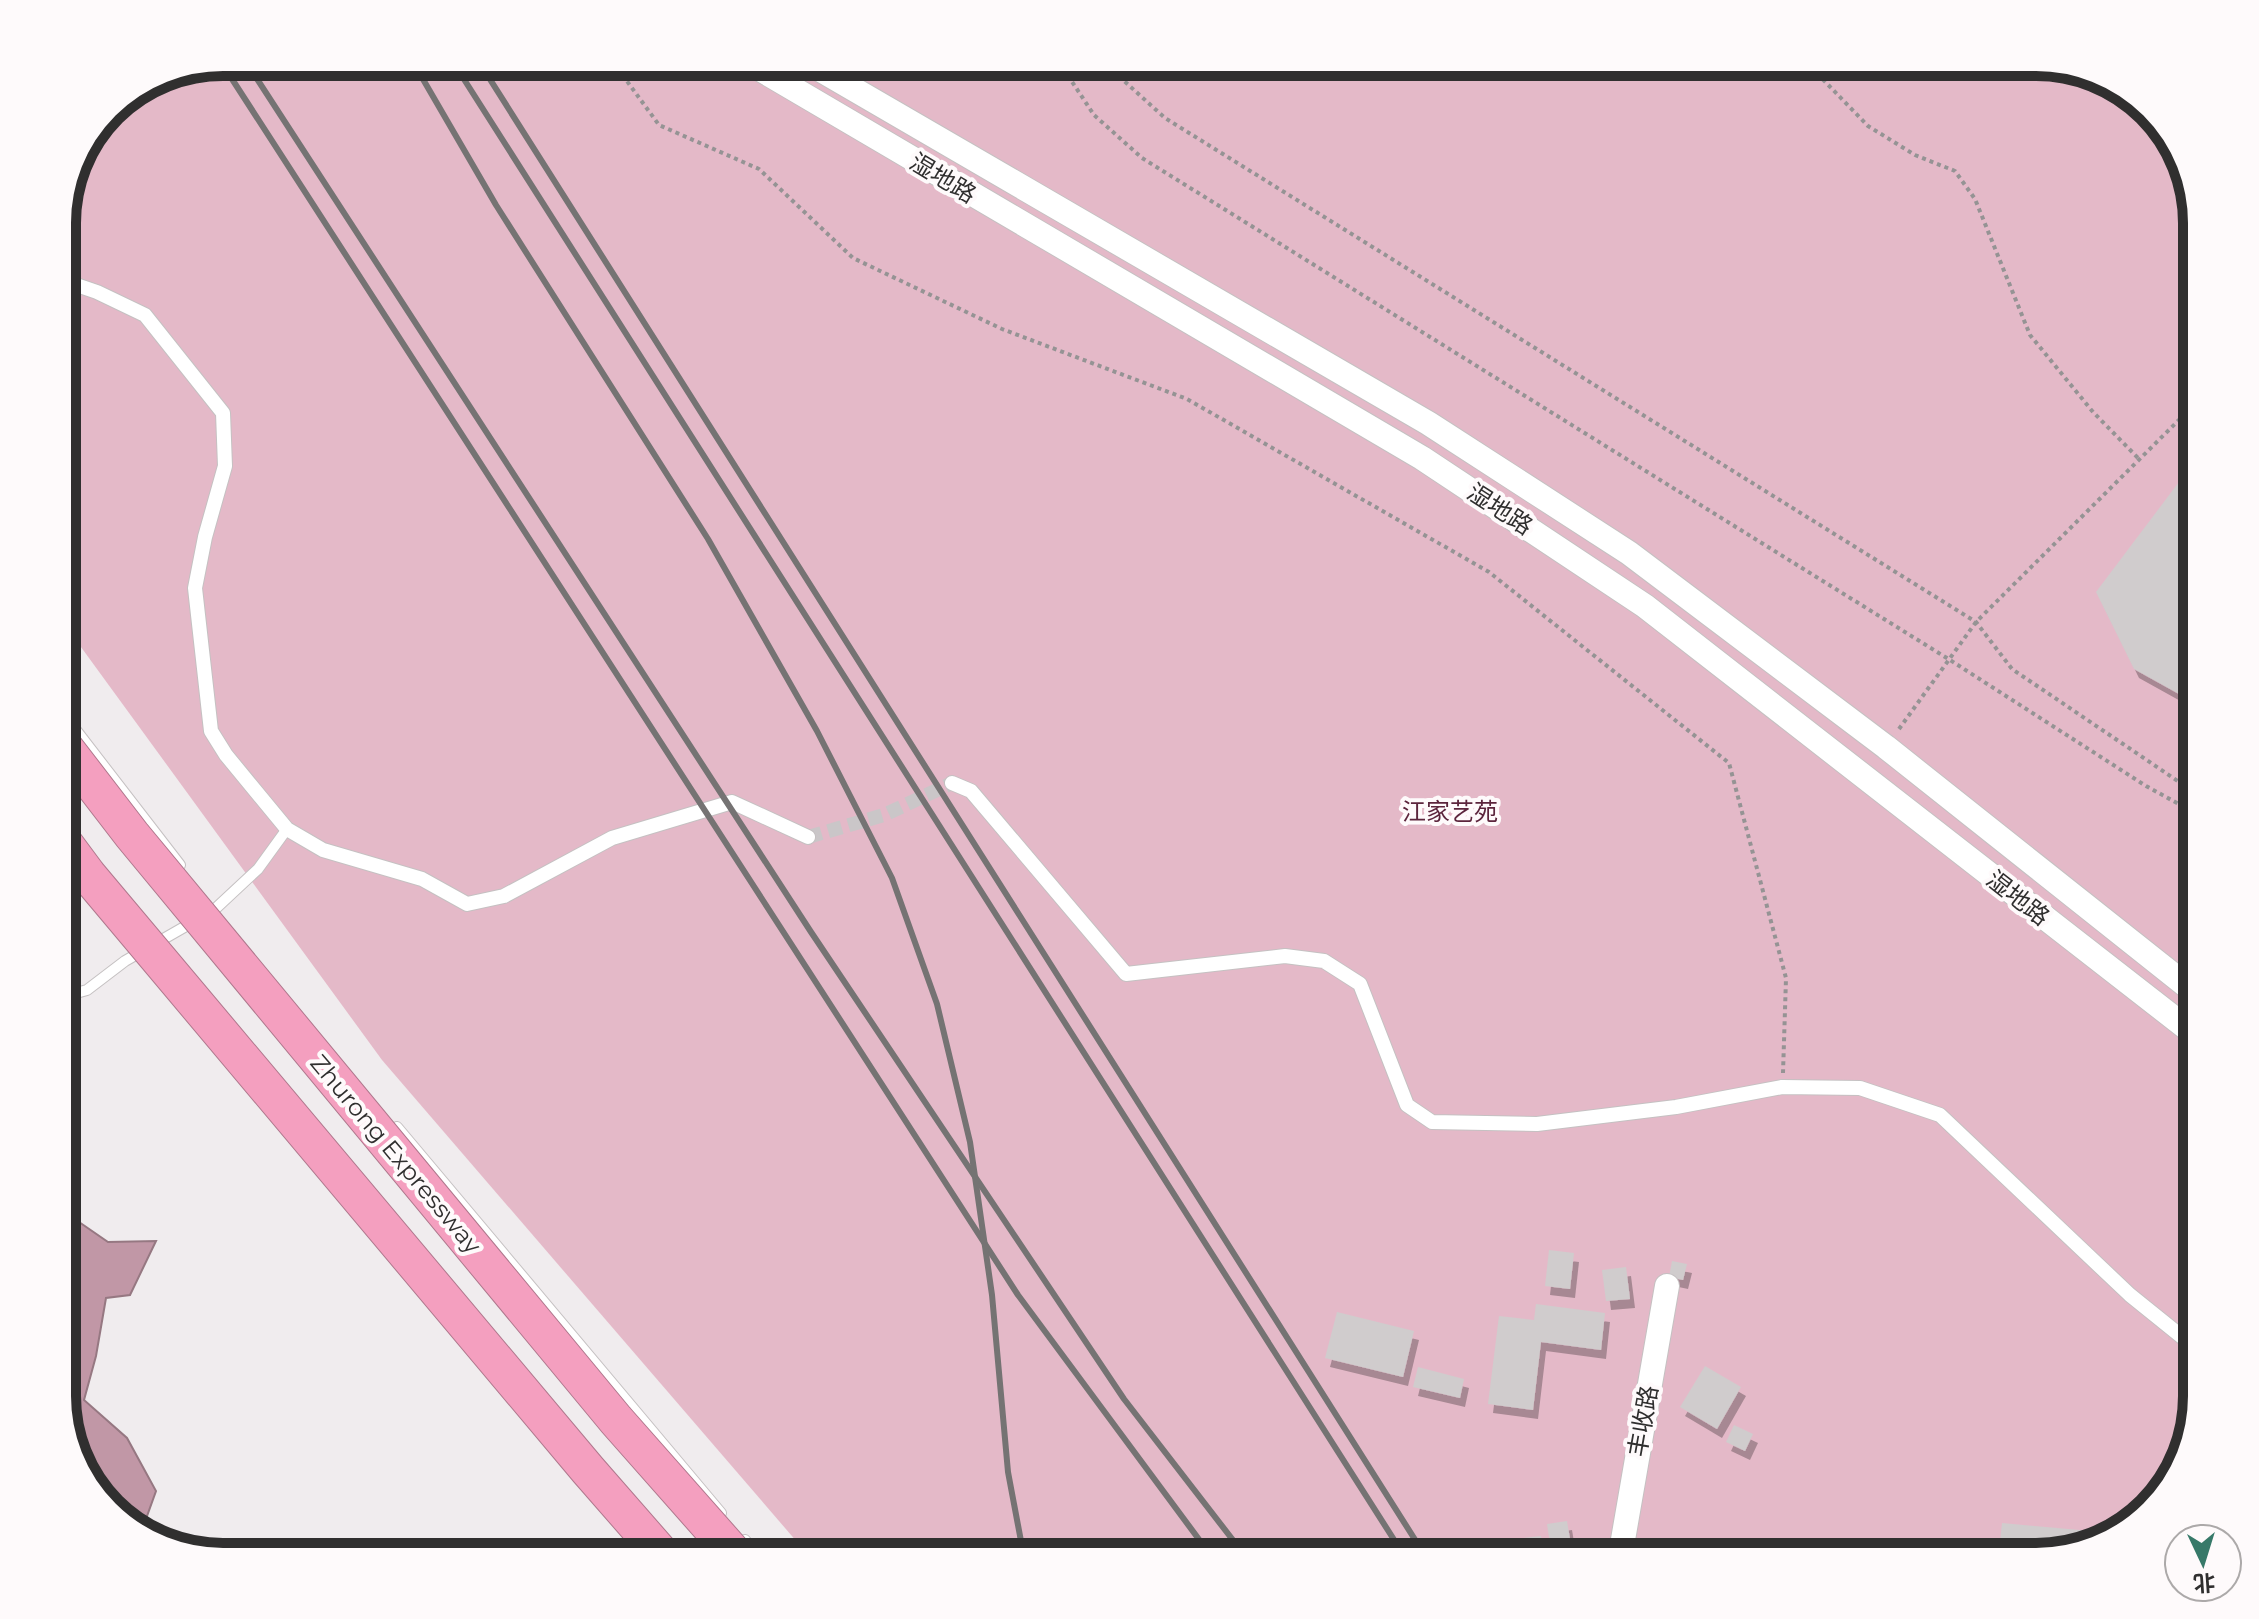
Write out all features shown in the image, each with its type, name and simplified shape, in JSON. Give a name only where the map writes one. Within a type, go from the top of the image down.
[{"type":"highway","name":"Zhurong Expressway","points":[[76,762],[132,835],[595,1395],[736,1543]]},
{"type":"highway","points":[[76,859],[652,1543]]},
{"type":"street","name":"湿地路","points":[[772,76],[1422,458],[1632,597],[2183,1025]]},
{"type":"street","name":"湿地路","points":[[831,76],[1428,423],[1629,553],[1886,747],[2183,983]]},
{"type":"street","points":[[76,285],[145,315],[223,413],[225,466],[205,537],[195,588],[211,731],[226,755],[287,829],[323,850],[422,879],[467,904],[504,896],[612,838],[732,802],[808,837]]},
{"type":"street","points":[[952,783],[971,791],[1126,974],[1285,956],[1324,961],[1360,984],[1407,1105],[1432,1122],[1537,1124],[1676,1107],[1782,1087],[1860,1088],[1940,1115],[2130,1295],[2183,1338]]},
{"type":"street","name":"丰收路","points":[[1622,1543],[1667,1286]]},
{"type":"lane","points":[[76,730],[186,873]]},
{"type":"lane","points":[[76,993],[87,990],[125,961],[214,910],[258,869],[287,829]]},
{"type":"lane","points":[[205,898],[225,922]]},
{"type":"lane","points":[[386,1115],[729,1522]]},
{"type":"path","points":[[623,76],[659,125],[759,169],[853,258],[1002,329],[1187,399],[1489,572],[1729,763],[1786,978],[1782,1087]]},
{"type":"path","points":[[1068,76],[1094,115],[1142,158],[2183,806]]},
{"type":"path","points":[[1120,76],[1165,118],[1976,622],[2012,669],[2183,785]]},
{"type":"path","points":[[1820,76],[1868,126],[1915,155],[1955,171],[1975,199],[2030,335],[2093,412],[2138,458]]},
{"type":"path","points":[[1886,747],[1976,622],[2183,415]]},
{"type":"green space","name":"江家艺苑","points":[[223,76],[2046,76],[2083,84],[2126,106],[2147,126],[2168,158],[2178,185],[2183,223],[2183,1396],[2178,1434],[2163,1470],[2133,1507],[2101,1528],[2074,1538],[2036,1543],[798,1543],[382,1060],[76,640],[76,213],[87,167],[106,133],[133,106],[158,91],[185,81]]},
{"type":"shaded area","points":[[76,1220],[108,1242],[156,1241],[130,1295],[106,1298],[96,1356],[84,1400],[127,1438],[156,1491],[145,1521],[112,1493],[91,1461],[81,1434],[76,1406]]},
{"type":"building","points":[[2183,477],[2183,696],[2134,669],[2096,592]]},
{"type":"building","points":[[1549,1250],[1574,1253],[1570,1289],[1545,1286]]},
{"type":"building","points":[[1672,1261],[1687,1264],[1683,1280],[1669,1277]]},
{"type":"building","points":[[1626,1267],[1630,1299],[1606,1301],[1602,1270]]},
{"type":"building","points":[[1536,1304],[1605,1313],[1601,1350],[1541,1342],[1533,1410],[1488,1404],[1499,1316],[1534,1320]]},
{"type":"building","points":[[1337,1312],[1414,1331],[1403,1377],[1325,1358]]},
{"type":"building","points":[[1705,1366],[1741,1387],[1717,1429],[1680,1407]]},
{"type":"building","points":[[1418,1367],[1464,1379],[1460,1398],[1413,1387]]},
{"type":"building","points":[[1734,1425],[1753,1434],[1745,1451],[1726,1442]]},
{"type":"building","points":[[1567,1521],[1571,1543],[1550,1543],[1547,1524]]},
{"type":"building","points":[[2002,1523],[2091,1531],[2055,1542],[2000,1543]]},
{"type":"building","points":[[1541,1536],[1542,1543],[1514,1543],[1514,1539]]},
{"type":"tunnel","points":[[808,837],[884,815],[952,783]]},
{"type":"railway","points":[[230,76],[1018,1295],[1202,1543]]},
{"type":"railway","points":[[255,76],[811,932],[1124,1399],[1235,1543]]},
{"type":"railway","points":[[421,76],[496,205],[708,539],[817,731],[892,878],[937,1004],[970,1142],[992,1295],[1008,1472],[1021,1543]]},
{"type":"railway","points":[[462,76],[1396,1543]]},
{"type":"railway","points":[[488,76],[1417,1543]]}]
